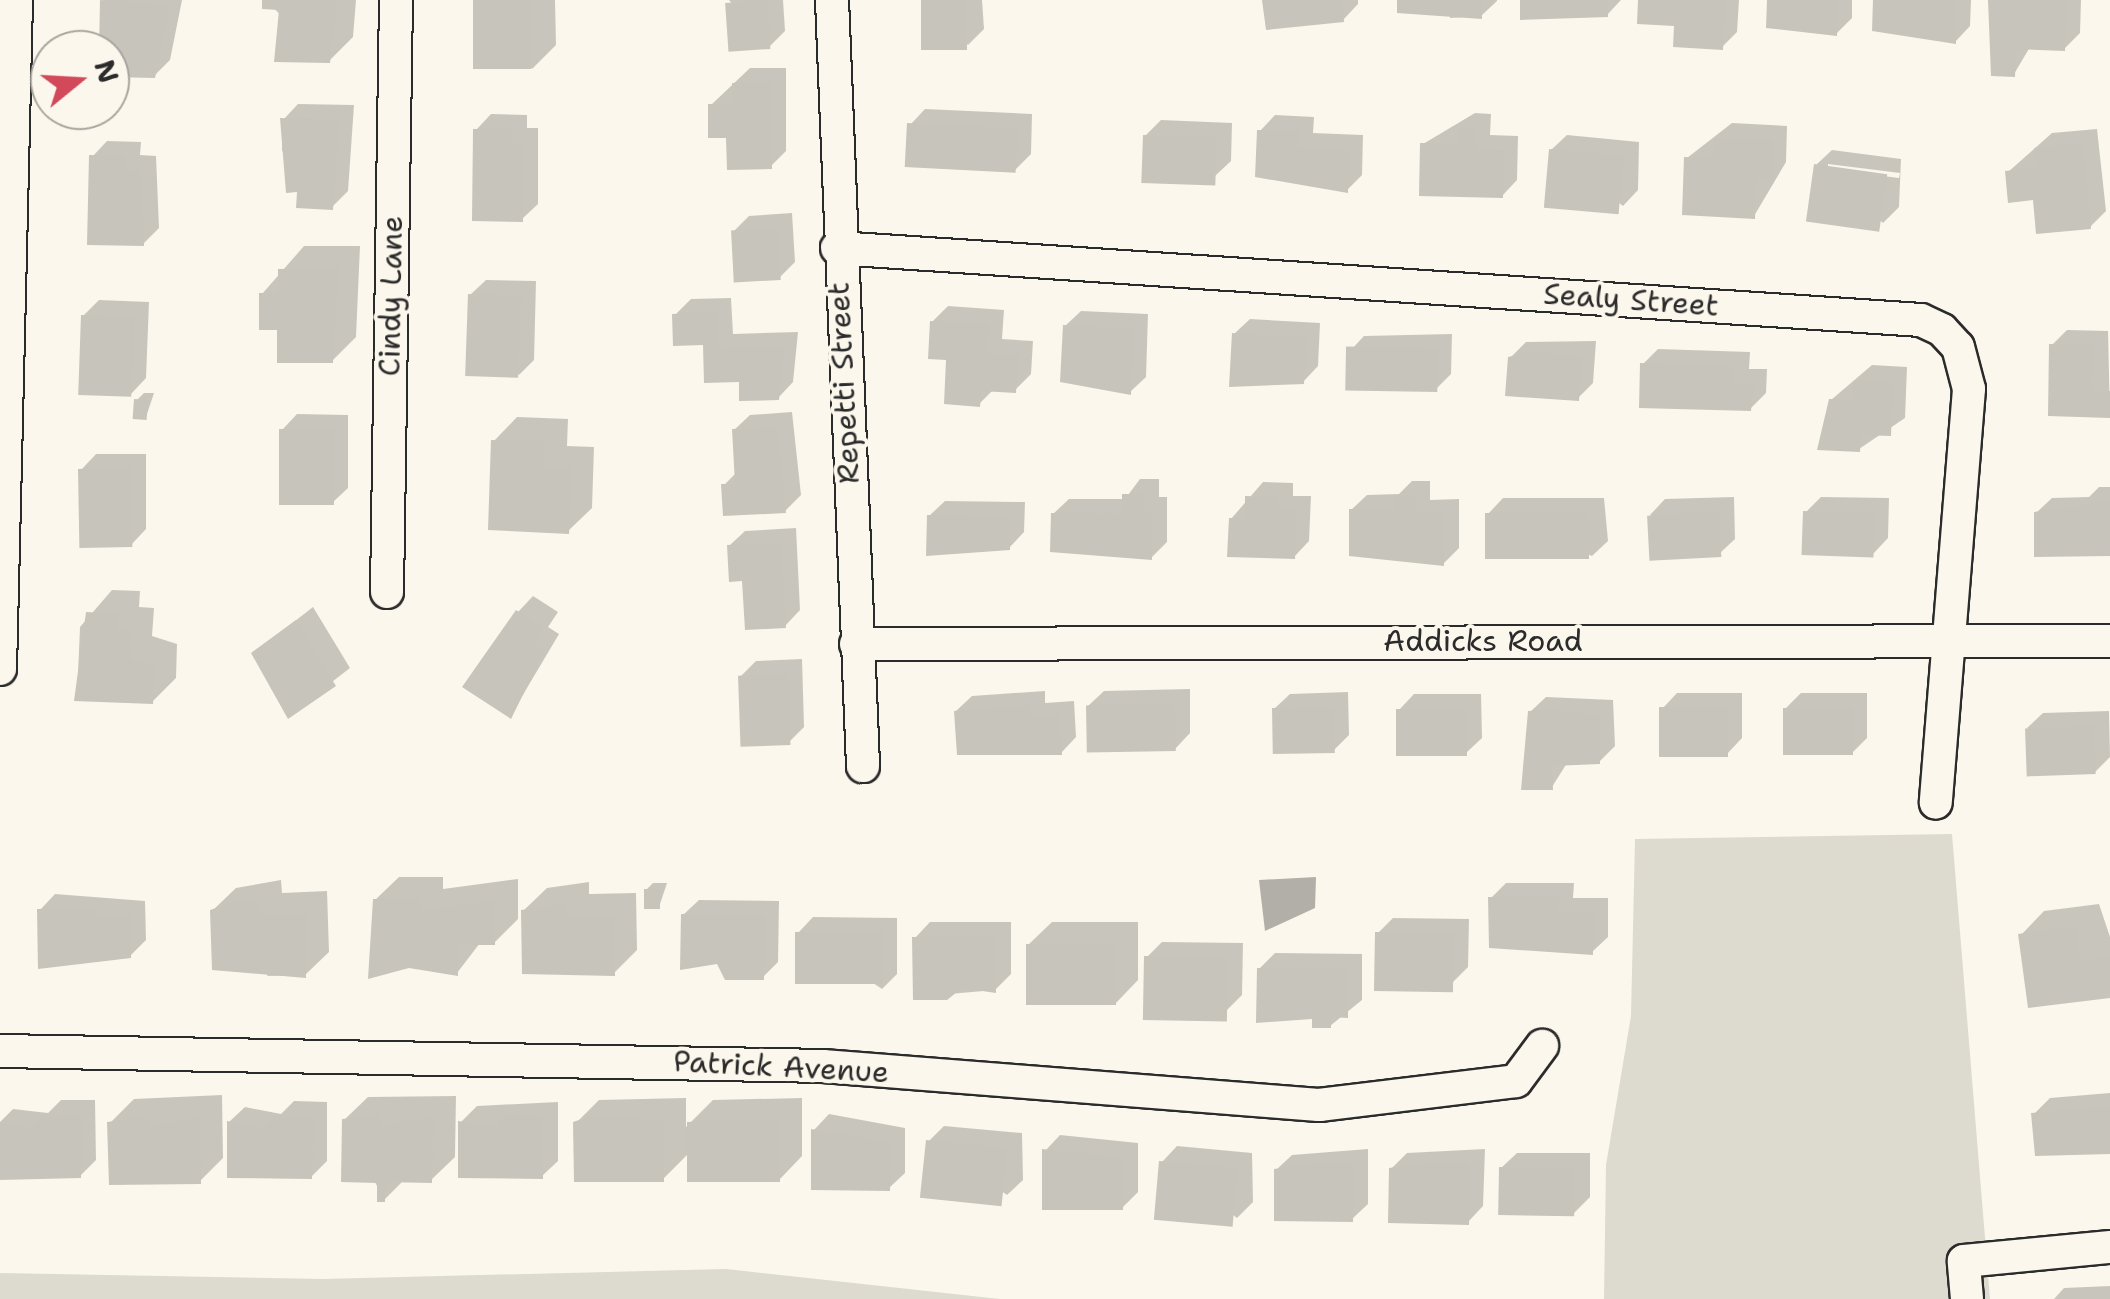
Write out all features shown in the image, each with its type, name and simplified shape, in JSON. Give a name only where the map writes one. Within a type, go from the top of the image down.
[{"type":"street","points":[[0,669],[16,0]]},
{"type":"street","name":"Cindy Lane","points":[[387,592],[396,0]]},
{"type":"street","name":"Repetti Street","points":[[832,0],[837,248],[863,766]]},
{"type":"street","name":"Sealy Street","points":[[837,248],[1920,320],[1958,346],[1969,388],[1943,638],[1936,802]]},
{"type":"street","name":"Addicks Road","points":[[856,644],[1943,638],[2110,641]]},
{"type":"street","name":"Patrick Avenue","points":[[0,1051],[823,1066],[1319,1105],[1516,1081],[1542,1046]]},
{"type":"street","points":[[1967,1299],[1964,1261],[2110,1247]]},
{"type":"shaded area","points":[[1952,834],[1990,1299],[1604,1299],[1606,1165],[1631,1016],[1635,839]]},
{"type":"shaded area","points":[[1316,877],[1315,908],[1265,931],[1259,880]]},
{"type":"shaded area","points":[[726,1269],[1000,1299],[0,1299],[0,1273],[323,1279]]},
{"type":"building","points":[[100,0],[170,5],[155,78],[130,77],[130,30],[99,30]]},
{"type":"building","points":[[262,0],[337,0],[330,63],[274,62],[279,10],[262,9]]},
{"type":"building","points":[[473,0],[531,0],[531,69],[473,69]]},
{"type":"building","points":[[767,0],[770,49],[729,52],[725,3]]},
{"type":"building","points":[[921,0],[967,0],[967,50],[921,50]]},
{"type":"building","points":[[1262,0],[1342,0],[1344,22],[1266,30]]},
{"type":"building","points":[[1397,0],[1482,0],[1482,19],[1397,13]]},
{"type":"building","points":[[1520,0],[1608,0],[1608,17],[1520,20]]},
{"type":"building","points":[[1638,0],[1725,0],[1723,50],[1673,47],[1674,26],[1637,24]]},
{"type":"building","points":[[1767,0],[1838,0],[1837,36],[1766,28]]},
{"type":"building","points":[[1873,0],[1956,0],[1956,44],[1872,31]]},
{"type":"building","points":[[1988,0],[2067,0],[2065,51],[2016,49],[2015,77],[1991,76]]},
{"type":"building","points":[[771,82],[772,169],[727,170],[726,138],[708,138],[708,104],[732,104],[732,83]]},
{"type":"building","points":[[280,118],[339,120],[333,210],[296,208],[297,192],[286,193]]},
{"type":"building","points":[[907,123],[1018,129],[1016,173],[905,167]]},
{"type":"building","points":[[1457,128],[1476,128],[1476,150],[1504,150],[1503,198],[1419,196],[1420,143],[1457,144]]},
{"type":"building","points":[[473,129],[512,129],[512,143],[524,143],[523,222],[472,221]]},
{"type":"building","points":[[1257,130],[1299,131],[1298,148],[1349,150],[1348,193],[1255,177]]},
{"type":"building","points":[[1143,135],[1217,138],[1215,186],[1141,183]]},
{"type":"building","points":[[1714,138],[1773,140],[1772,180],[1756,179],[1755,219],[1682,215],[1684,157],[1713,158]]},
{"type":"building","points":[[2083,143],[2091,229],[2036,234],[2033,200],[2008,203],[2005,171],[2036,168],[2034,148]]},
{"type":"building","points":[[1549,149],[1624,156],[1619,214],[1544,208]]},
{"type":"building","points":[[89,155],[126,156],[126,170],[141,170],[144,246],[87,245]]},
{"type":"building","points":[[1814,164],[1887,174],[1879,232],[1806,221]]},
{"type":"building","points":[[778,228],[781,280],[734,282],[731,230]]},
{"type":"building","points":[[338,268],[333,363],[277,363],[277,330],[259,330],[259,293],[278,293],[278,269]]},
{"type":"building","points":[[468,294],[521,296],[518,378],[465,376]]},
{"type":"building","points":[[717,313],[718,348],[784,346],[779,400],[739,401],[739,382],[704,383],[703,345],[673,346],[672,314]]},
{"type":"building","points":[[81,315],[134,317],[131,397],[78,395]]},
{"type":"building","points":[[930,321],[989,324],[987,353],[1018,355],[1016,393],[981,391],[980,407],[944,404],[946,360],[928,359]]},
{"type":"building","points":[[1063,325],[1134,329],[1131,395],[1060,382]]},
{"type":"building","points":[[1232,333],[1306,338],[1304,384],[1229,387]]},
{"type":"building","points":[[2049,344],[2093,345],[2092,391],[2110,391],[2110,418],[2048,416]]},
{"type":"building","points":[[1346,346],[1438,348],[1437,392],[1345,390]]},
{"type":"building","points":[[1530,352],[1582,356],[1579,401],[1505,396],[1508,357]]},
{"type":"building","points":[[1640,363],[1735,367],[1735,384],[1753,384],[1751,411],[1639,408]]},
{"type":"building","points":[[1854,380],[1893,382],[1891,436],[1861,435],[1860,452],[1817,450],[1829,399],[1853,400]]},
{"type":"building","points":[[134,399],[148,400],[147,420],[133,419]]},
{"type":"building","points":[[777,427],[786,513],[723,516],[721,484],[735,484],[732,429]]},
{"type":"building","points":[[279,429],[334,429],[334,505],[279,505]]},
{"type":"building","points":[[491,440],[545,442],[544,468],[572,469],[569,534],[488,530]]},
{"type":"building","points":[[131,468],[132,547],[79,548],[78,469]]},
{"type":"building","points":[[1122,494],[1144,494],[1144,511],[1152,511],[1152,560],[1050,552],[1051,513],[1122,514]]},
{"type":"building","points":[[1394,495],[1416,495],[1416,514],[1444,513],[1444,566],[1349,556],[1349,509],[1395,509]]},
{"type":"building","points":[[1245,496],[1279,497],[1278,510],[1296,511],[1295,559],[1227,557],[1229,518],[1245,518]]},
{"type":"building","points":[[2110,501],[2110,556],[2034,557],[2034,512]]},
{"type":"building","points":[[1803,511],[1875,514],[1873,557],[1801,555]]},
{"type":"building","points":[[1719,512],[1721,557],[1649,561],[1647,516]]},
{"type":"building","points":[[1485,513],[1589,513],[1589,559],[1485,559]]},
{"type":"building","points":[[927,515],[1010,517],[1010,550],[926,556]]},
{"type":"building","points":[[781,543],[786,628],[745,630],[742,581],[729,582],[727,545]]},
{"type":"building","points":[[516,610],[544,628],[534,643],[545,650],[511,719],[462,687]]},
{"type":"building","points":[[86,612],[118,614],[117,629],[131,630],[130,659],[155,667],[153,704],[74,701]]},
{"type":"building","points":[[296,620],[336,686],[288,719],[251,653]]},
{"type":"building","points":[[788,674],[790,745],[741,747],[738,676]]},
{"type":"building","points":[[1175,704],[1176,751],[1087,753],[1086,706]]},
{"type":"building","points":[[1030,705],[1031,718],[1059,716],[1062,755],[957,755],[954,711]]},
{"type":"building","points":[[1334,707],[1335,753],[1273,754],[1272,708]]},
{"type":"building","points":[[1659,707],[1728,707],[1728,757],[1659,757]]},
{"type":"building","points":[[1783,708],[1853,708],[1853,755],[1783,755]]},
{"type":"building","points":[[1396,709],[1467,709],[1467,756],[1396,756]]},
{"type":"building","points":[[1528,711],[1599,715],[1600,764],[1552,766],[1553,790],[1521,790]]},
{"type":"building","points":[[2094,726],[2096,774],[2027,776],[2025,728]]},
{"type":"building","points":[[644,889],[660,889],[660,909],[644,909]]},
{"type":"building","points":[[1488,897],[1559,897],[1559,913],[1593,912],[1593,955],[1489,948]]},
{"type":"building","points":[[373,899],[420,899],[420,911],[495,901],[495,945],[458,945],[458,976],[409,968],[368,979]]},
{"type":"building","points":[[235,902],[259,902],[259,915],[305,914],[306,978],[212,970],[210,910]]},
{"type":"building","points":[[566,904],[566,916],[614,916],[615,976],[522,974],[521,910]]},
{"type":"building","points":[[98,908],[98,917],[131,916],[131,958],[38,969],[37,909]]},
{"type":"building","points":[[681,914],[765,915],[764,980],[725,980],[717,964],[680,970]]},
{"type":"building","points":[[2076,926],[2080,960],[2109,957],[2110,998],[2028,1008],[2018,934]]},
{"type":"building","points":[[795,932],[883,932],[883,984],[795,984]]},
{"type":"building","points":[[1375,932],[1454,933],[1453,992],[1374,991]]},
{"type":"building","points":[[912,937],[996,937],[996,993],[962,988],[947,1000],[913,1000]]},
{"type":"building","points":[[1026,944],[1116,944],[1116,1005],[1026,1005]]},
{"type":"building","points":[[1144,956],[1228,957],[1227,1021],[1143,1020]]},
{"type":"building","points":[[1257,968],[1348,969],[1348,1018],[1331,1017],[1331,1028],[1312,1028],[1312,1019],[1256,1023]]},
{"type":"building","points":[[2110,1106],[2110,1154],[2035,1156],[2031,1113]]},
{"type":"building","points":[[81,1114],[81,1178],[0,1180],[0,1124],[32,1128],[43,1115]]},
{"type":"building","points":[[506,1115],[543,1116],[543,1179],[458,1178],[458,1121],[495,1127]]},
{"type":"building","points":[[276,1116],[313,1116],[312,1179],[227,1178],[227,1121],[263,1128]]},
{"type":"building","points":[[380,1116],[380,1125],[433,1118],[432,1183],[385,1182],[385,1202],[377,1202],[377,1183],[341,1182],[342,1119]]},
{"type":"building","points":[[148,1117],[149,1125],[200,1118],[201,1184],[109,1185],[107,1122]]},
{"type":"building","points":[[588,1117],[664,1120],[664,1182],[574,1182],[573,1122]]},
{"type":"building","points":[[780,1121],[780,1182],[687,1182],[687,1122]]},
{"type":"building","points":[[811,1129],[891,1143],[890,1191],[811,1190]]},
{"type":"building","points":[[926,1140],[1008,1149],[1001,1206],[920,1198]]},
{"type":"building","points":[[1042,1149],[1124,1158],[1123,1210],[1042,1210]]},
{"type":"building","points":[[1159,1161],[1238,1168],[1233,1227],[1154,1220]]},
{"type":"building","points":[[1435,1162],[1470,1163],[1469,1225],[1388,1223],[1389,1168]]},
{"type":"building","points":[[1320,1163],[1354,1164],[1353,1222],[1274,1221],[1274,1169]]},
{"type":"building","points":[[1499,1167],[1575,1168],[1574,1216],[1498,1215]]}]
